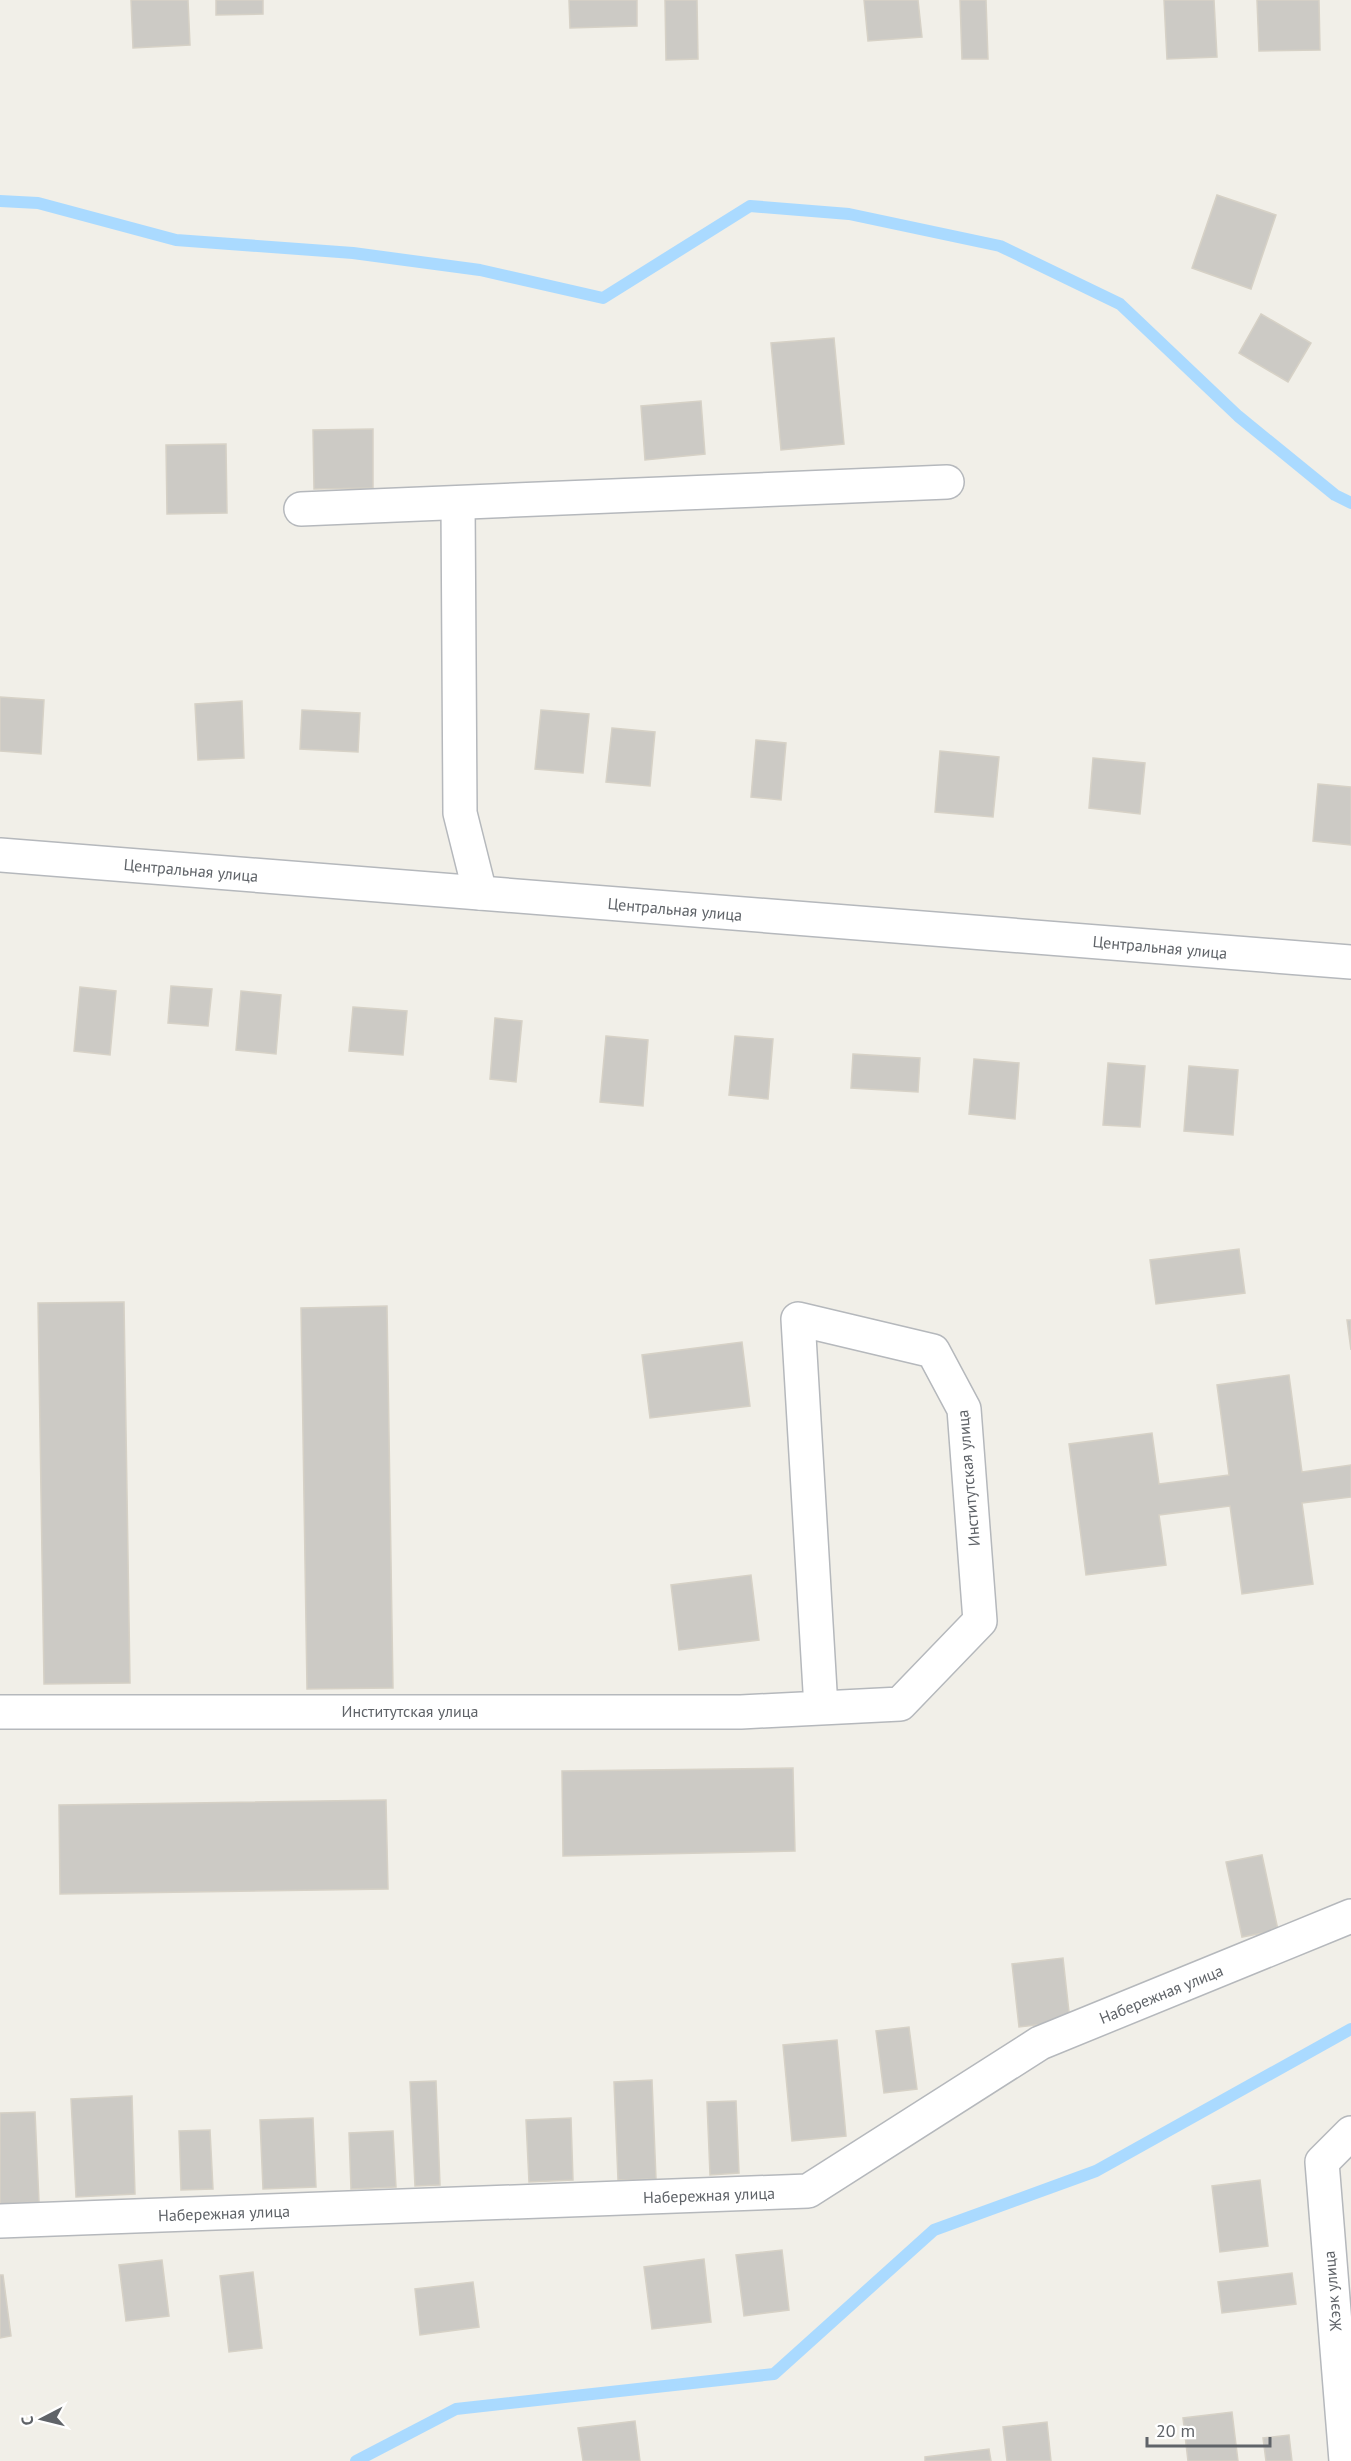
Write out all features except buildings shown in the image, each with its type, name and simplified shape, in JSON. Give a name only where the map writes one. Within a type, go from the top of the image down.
[{"type":"street","points":[[301,509],[947,482]]},
{"type":"street","points":[[458,503],[460,813],[480,893]]},
{"type":"street","name":"Центральная улица","points":[[0,855],[1351,962]]},
{"type":"street","name":"Институтская улица","points":[[0,1712],[741,1712],[900,1704],[980,1621],[964,1409],[933,1351],[798,1319],[820,1708]]},
{"type":"street","name":"Набережная улица","points":[[0,2221],[808,2191],[1040,2043],[1351,1916]]},
{"type":"street","name":"Жээк улица","points":[[1346,2461],[1322,2162],[1351,2133]]},
{"type":"waterway","points":[[0,201],[38,203],[176,240],[353,253],[480,270],[603,298],[750,206],[849,214],[1000,246],[1120,304],[1238,416],[1335,495],[1351,503]]},
{"type":"waterway","points":[[356,2461],[456,2409],[774,2374],[934,2230],[1096,2171],[1351,2029]]}]
